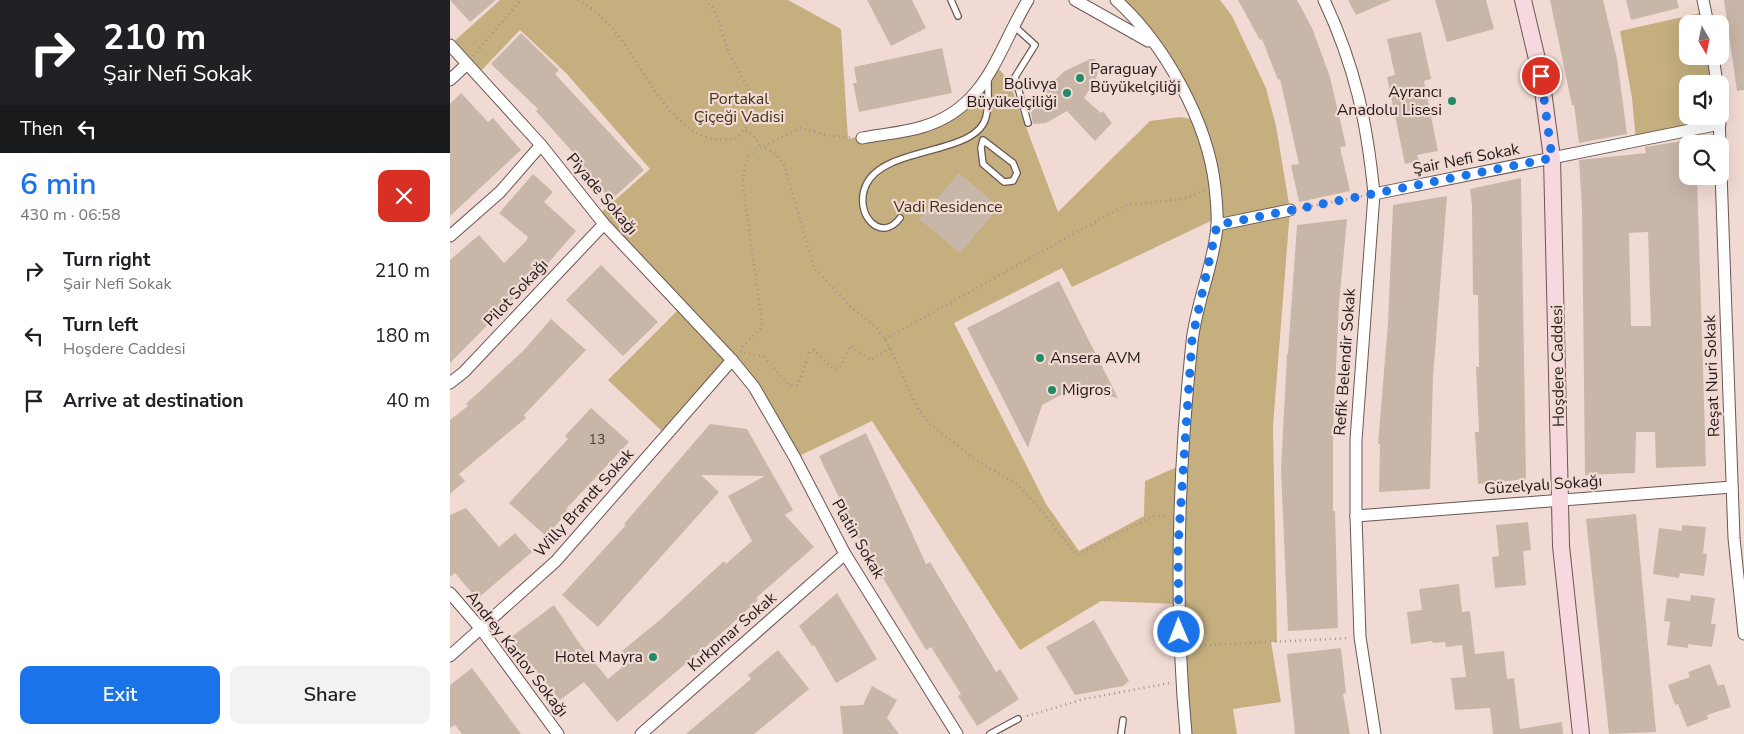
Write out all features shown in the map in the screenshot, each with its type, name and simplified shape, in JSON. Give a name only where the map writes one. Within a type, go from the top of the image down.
[{"type":"main road","name":"Hoşdere Caddesi","points":[[1523,0],[1541,76],[1552,158],[1565,594],[1581,734]]},
{"type":"street","points":[[862,138],[922,127],[946,117],[976,94],[989,74],[1013,25],[1028,0]]},
{"type":"street","points":[[1075,0],[1154,45]]},
{"type":"street","points":[[1116,0],[1129,12],[1154,45],[1186,95],[1204,139],[1215,185],[1217,225],[1192,340],[1179,515],[1179,646],[1186,734]]},
{"type":"street","name":"Refik Belendir Sokak","points":[[1324,0],[1348,54],[1356,81],[1371,161],[1374,194],[1356,440],[1356,516],[1360,637],[1375,734]]},
{"type":"street","points":[[1702,0],[1706,15]]},
{"type":"street","name":"Piyade Sokağı","points":[[450,45],[541,145],[604,224],[732,360]]},
{"type":"street","points":[[450,80],[467,64]]},
{"type":"street","name":"Şair Nefi Sokak","points":[[1374,194],[1552,158],[1698,125]]},
{"type":"street","name":"Reşat Nuri Sokak","points":[[1720,125],[1732,487],[1744,634]]},
{"type":"street","points":[[450,236],[500,192],[541,145]]},
{"type":"street","points":[[1217,225],[1290,210]]},
{"type":"street","name":"Pilot Sokağı","points":[[450,383],[464,372],[604,224]]},
{"type":"street","name":"Platin Sokak","points":[[732,360],[754,388],[795,458],[845,554],[957,734]]},
{"type":"street","name":"Willy Brandt Sokak","points":[[450,656],[556,561],[732,360]]},
{"type":"street","name":"Güzelyalı Sokağı","points":[[1356,516],[1732,487]]},
{"type":"street","name":"Kırkpınar Sokak","points":[[641,734],[845,554]]},
{"type":"street","name":"Andrey Karlov Sokağı","points":[[450,593],[481,629],[558,734]]},
{"type":"lane","points":[[951,0],[958,16]]},
{"type":"lane","points":[[1013,25],[1035,45],[1015,77],[1028,123]]},
{"type":"lane","points":[[900,218],[895,224],[882,227],[871,224],[866,219],[864,192],[872,176],[894,161],[958,142],[971,135],[981,126],[986,118],[989,74]]},
{"type":"lane","points":[[981,126],[983,164],[1004,182],[1013,181],[1017,173],[1013,163],[983,140]]},
{"type":"lane","points":[[990,734],[1018,719]]},
{"type":"lane","points":[[1121,734],[1123,720]]},
{"type":"path","points":[[467,64],[521,0]]},
{"type":"path","points":[[578,0],[596,13],[615,31],[667,108],[692,130],[708,138],[735,139],[746,130],[751,115],[753,96],[729,52],[720,21],[706,0]]},
{"type":"path","points":[[862,138],[831,136],[800,128],[762,147],[750,156],[744,171],[744,186],[762,323],[761,328],[741,348],[740,352],[764,356],[788,384],[795,386],[798,384],[810,352],[814,350],[833,369],[841,366],[850,346],[871,360],[890,348]]},
{"type":"path","points":[[746,130],[753,135],[762,147],[774,151],[788,173],[814,268],[851,307],[877,328],[885,338],[918,409],[930,424],[976,460],[1018,486],[1040,508],[1077,555],[1153,516],[1179,515]]},
{"type":"path","points":[[885,338],[1111,212],[1128,205],[1184,200],[1215,185]]},
{"type":"path","points":[[1290,210],[1374,194]]},
{"type":"path","points":[[1179,646],[1360,637]]},
{"type":"path","points":[[1018,719],[1084,699],[1181,681]]},
{"type":"green space","name":"Portakal Çiçeği Vadisi","points":[[500,0],[788,0],[841,29],[848,139],[946,117],[995,65],[1008,79],[1058,212],[1150,121],[1181,117],[1197,120],[1181,83],[1116,0],[1220,0],[1232,16],[1266,88],[1276,126],[1290,210],[1273,426],[1277,642],[1271,642],[1281,702],[1233,709],[1237,734],[1186,734],[1178,604],[1101,601],[1020,650],[872,421],[795,458],[732,360],[666,435],[608,380],[681,307],[597,216],[650,169],[566,73],[520,30],[477,75],[450,45]],"holes":[[[1217,218],[1192,340],[1182,465],[1145,481],[1144,516],[1079,551],[1046,504],[954,323],[1062,268],[1072,287]]]},
{"type":"green space","points":[[1705,12],[1706,15],[1692,15]]},
{"type":"green space","points":[[1679,18],[1679,65],[1714,65],[1716,75],[1679,75],[1679,125],[1715,125],[1636,141],[1632,98],[1620,31]]},
{"type":"building","points":[[450,0],[496,0],[470,22]]},
{"type":"building","points":[[867,0],[912,0],[926,28],[891,46]]},
{"type":"building","points":[[1238,0],[1297,0],[1312,28],[1330,77],[1346,146],[1340,147],[1350,191],[1299,202],[1291,165],[1299,164],[1280,79],[1278,80],[1262,39],[1260,40]]},
{"type":"building","points":[[1348,0],[1391,0],[1356,15]]},
{"type":"building","points":[[1435,0],[1486,0],[1494,29],[1447,42]]},
{"type":"building","points":[[1550,0],[1603,0],[1617,59],[1627,134],[1579,143],[1574,105],[1572,105]]},
{"type":"building","points":[[1626,0],[1677,0],[1679,8],[1631,20]]},
{"type":"building","points":[[1724,0],[1744,0],[1744,90],[1737,91],[1729,35],[1729,15],[1726,15]]},
{"type":"building","points":[[1421,32],[1431,79],[1424,81],[1438,151],[1417,155],[1419,161],[1405,164],[1387,77],[1395,75],[1387,39]]},
{"type":"building","points":[[521,33],[559,70],[555,74],[644,170],[611,200],[576,161],[579,159],[536,111],[538,109],[491,64]]},
{"type":"building","points":[[942,48],[952,93],[859,112],[853,83],[857,83],[854,67]]},
{"type":"building","points":[[1090,59],[1095,59],[1099,68],[1096,79],[1084,98],[1101,113],[1103,111],[1112,123],[1095,141],[1067,111],[1046,123],[1033,124],[1031,113],[1048,86],[1065,71]]},
{"type":"building","points":[[461,93],[488,122],[493,118],[521,150],[450,216],[450,104]]},
{"type":"building","points":[[1679,141],[1679,185],[1697,185],[1706,466],[1656,468],[1655,432],[1636,432],[1635,473],[1585,475],[1582,208],[1579,160],[1646,153],[1645,147]],"holes":[[[1648,232],[1651,326],[1631,326],[1629,233]]]},
{"type":"building","points":[[959,173],[999,207],[960,253],[919,219]]},
{"type":"building","points":[[533,174],[553,192],[544,202],[576,231],[543,269],[450,363],[450,260],[479,235],[504,263],[526,241],[528,237],[499,213]]},
{"type":"building","points":[[1521,178],[1526,479],[1478,484],[1475,432],[1479,432],[1476,367],[1479,367],[1478,295],[1473,295],[1472,206],[1470,189]]},
{"type":"building","points":[[1447,196],[1433,378],[1430,489],[1379,492],[1380,444],[1378,444],[1388,323],[1393,205]]},
{"type":"building","points":[[1347,219],[1339,304],[1333,433],[1333,511],[1335,511],[1338,628],[1288,631],[1281,470],[1287,354],[1297,225]]},
{"type":"building","points":[[601,265],[658,322],[623,356],[566,300]]},
{"type":"building","name":"Ansera AVM","points":[[1059,281],[1118,398],[1072,389],[1042,405],[1028,448],[967,328]]},
{"type":"building","points":[[551,319],[586,350],[524,415],[526,418],[459,474],[465,481],[450,494],[450,420],[468,406],[466,404],[524,350]]},
{"type":"building","points":[[591,408],[629,442],[566,509],[568,512],[546,536],[509,503],[568,439],[565,436]]},
{"type":"building","points":[[710,424],[747,429],[793,510],[785,515],[814,547],[756,598],[758,600],[724,631],[617,722],[584,682],[560,700],[510,638],[554,605],[579,643],[608,679],[630,661],[622,651],[661,619],[724,561],[726,564],[752,541],[728,496],[765,476],[701,475],[719,492],[598,627],[562,595],[626,525],[624,524]]},
{"type":"building","points":[[866,433],[926,564],[930,562],[996,672],[1000,669],[1019,699],[977,726],[958,696],[961,694],[931,647],[926,650],[883,578],[881,579],[857,535],[819,456]]},
{"type":"building","points":[[466,508],[499,547],[515,533],[532,552],[477,599],[455,573],[450,577],[450,515]]},
{"type":"building","points":[[1636,514],[1656,732],[1609,734],[1586,519]]},
{"type":"building","points":[[1528,522],[1531,550],[1523,551],[1526,585],[1495,588],[1492,557],[1499,556],[1496,525]]},
{"type":"building","points":[[1682,525],[1706,527],[1703,553],[1707,554],[1704,576],[1680,573],[1679,578],[1653,574],[1659,528],[1682,531]]},
{"type":"building","points":[[1459,584],[1462,612],[1470,611],[1475,654],[1504,651],[1507,679],[1514,678],[1520,729],[1562,722],[1563,734],[1493,734],[1490,708],[1455,710],[1451,678],[1466,677],[1462,645],[1446,647],[1445,642],[1433,643],[1432,641],[1411,644],[1407,612],[1422,610],[1419,589]]},
{"type":"building","points":[[837,593],[877,659],[836,683],[814,645],[812,646],[799,626]]},
{"type":"building","points":[[1691,595],[1715,598],[1711,624],[1716,624],[1712,647],[1688,644],[1688,648],[1667,645],[1670,622],[1664,621],[1667,598],[1690,601]]},
{"type":"building","points":[[1094,620],[1129,681],[1123,686],[1075,695],[1046,647]]},
{"type":"building","points":[[1341,648],[1346,693],[1343,694],[1350,734],[1295,734],[1287,654]]},
{"type":"building","points":[[778,650],[809,689],[754,734],[686,734],[751,679],[748,675]]},
{"type":"building","points":[[1710,664],[1718,686],[1724,684],[1731,707],[1707,715],[1708,719],[1687,727],[1678,704],[1675,705],[1668,685],[1690,677],[1688,672]]},
{"type":"building","points":[[472,668],[521,734],[462,734],[455,725],[450,728],[450,685]]},
{"type":"building","points":[[872,686],[897,700],[887,718],[899,734],[843,734],[840,706],[863,705]]},
{"type":"place","name":"Paraguay Büyükelçiliği","points":[[1080,78]]},
{"type":"place","name":"Bolivya Büyükelçiliği","points":[[1067,93]]},
{"type":"place","name":"Ayrancı Anadolu Lisesi","points":[[1452,101]]},
{"type":"place","name":"Ansera AVM","points":[[1040,358]]},
{"type":"place","name":"Migros","points":[[1052,390]]},
{"type":"place","name":"Hotel Mayra","points":[[653,657]]},
{"type":"route","points":[[1179,632],[1178,547],[1182,458],[1192,340],[1217,225],[1552,158],[1541,76]]},
{"type":"park label","name":"Vadi Residence","points":[[948,207]]}]
